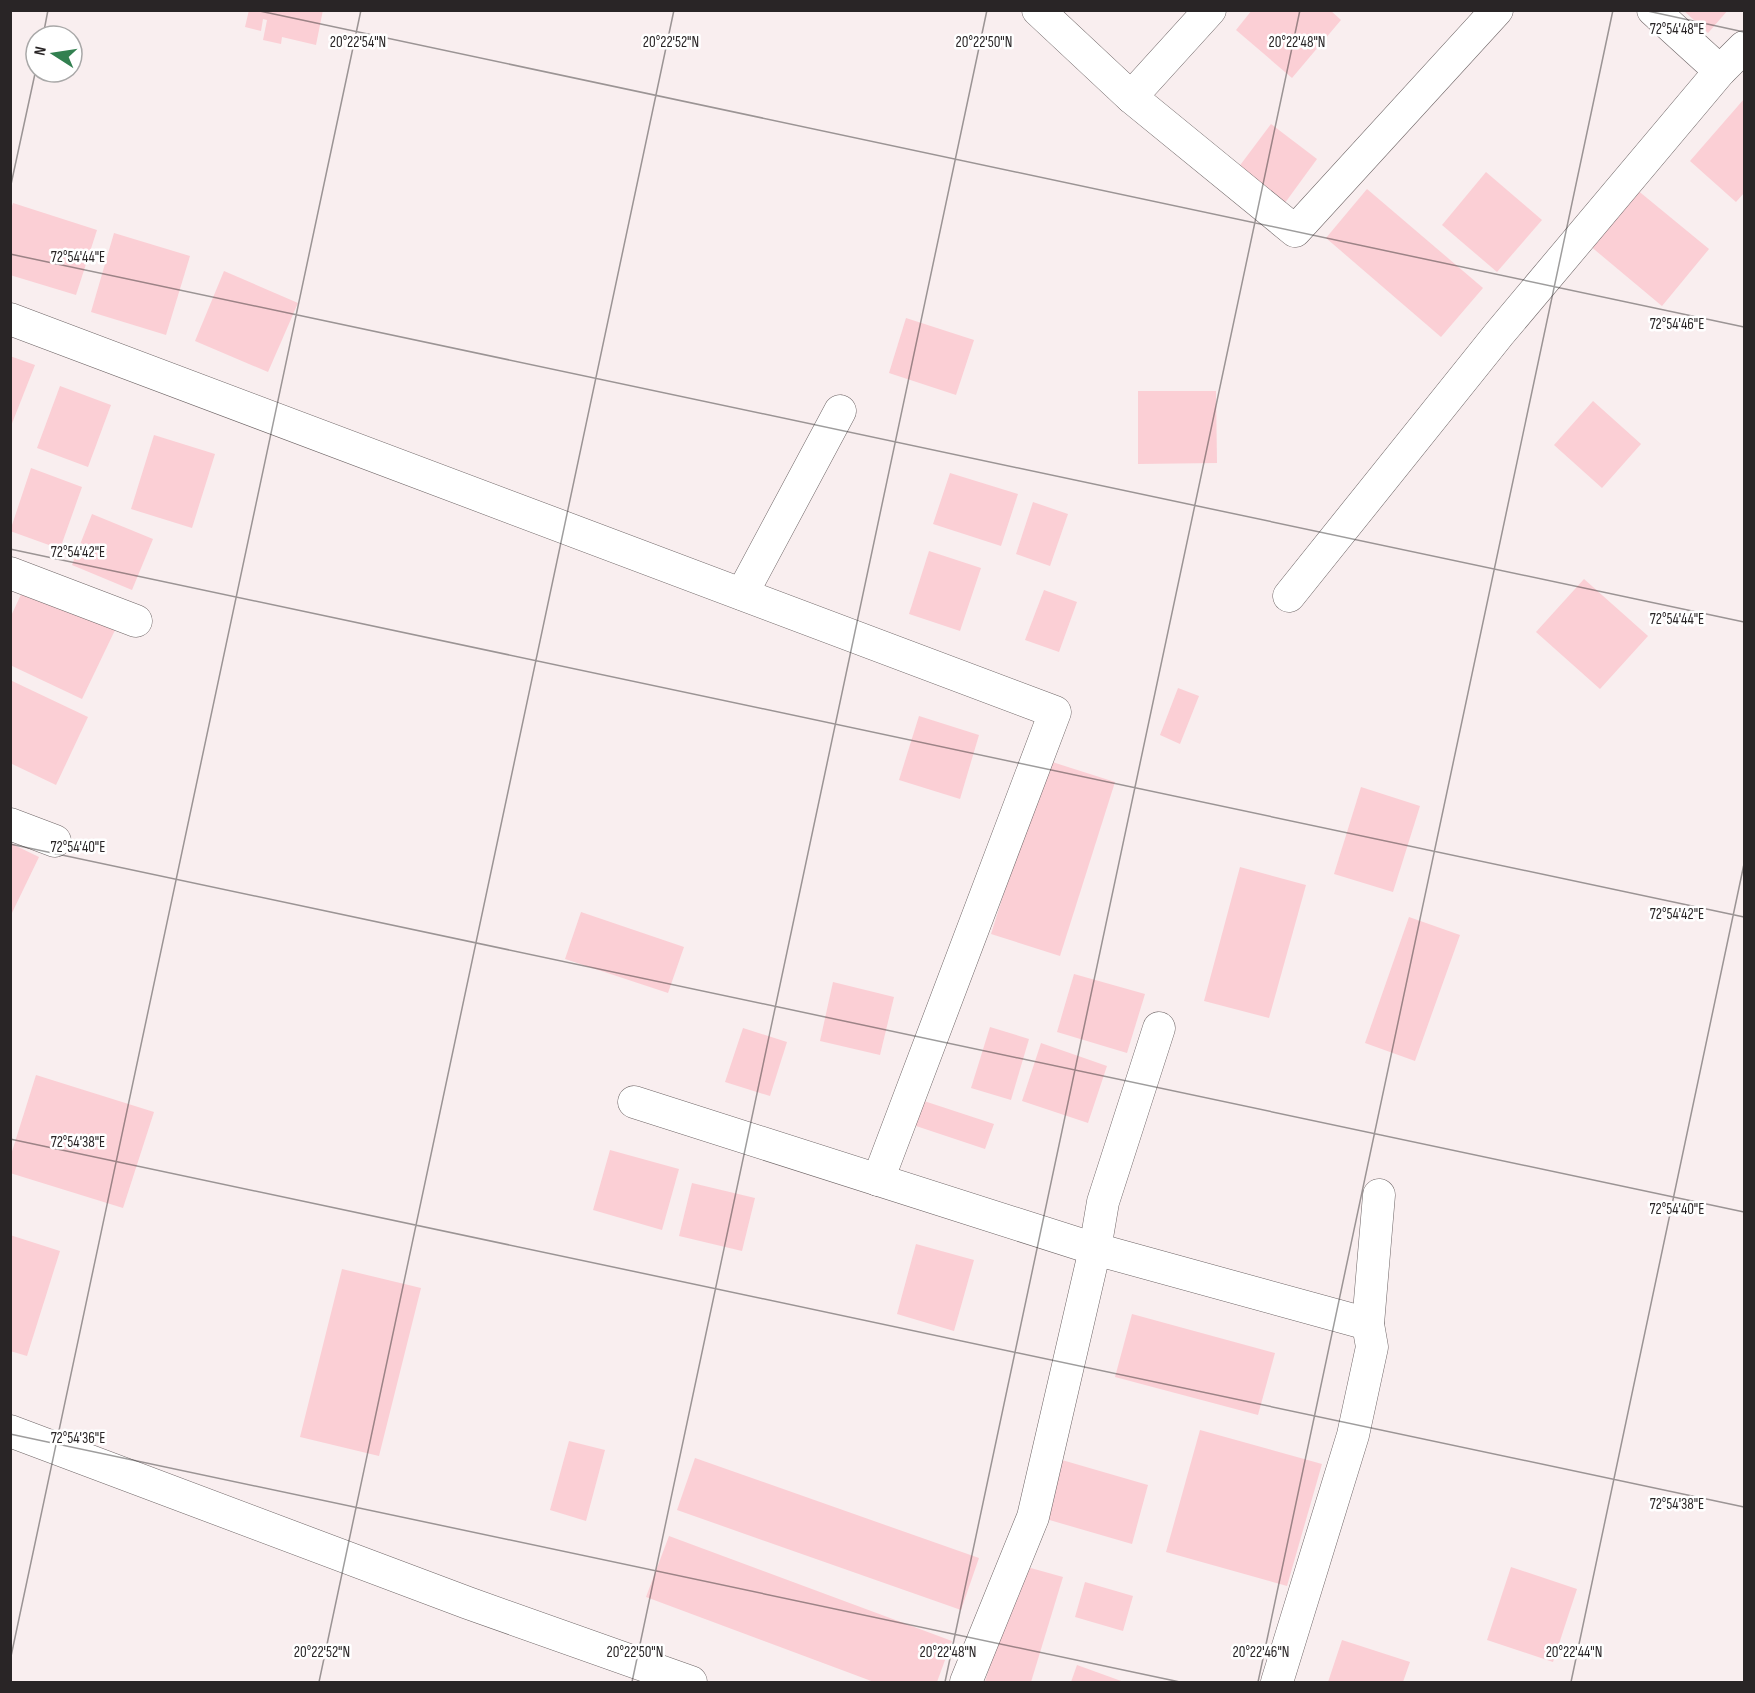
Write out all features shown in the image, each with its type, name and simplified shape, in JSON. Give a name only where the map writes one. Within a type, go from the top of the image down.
[{"type":"street","points":[[1038,10],[1131,97],[1295,231],[1497,10]]},
{"type":"street","points":[[1131,97],[1210,10]]},
{"type":"street","points":[[1653,10],[1720,71]]},
{"type":"street","points":[[1289,596],[1499,334],[1720,71],[1744,47]]},
{"type":"street","points":[[10,319],[1055,712],[878,1180]]},
{"type":"street","points":[[742,594],[840,411]]},
{"type":"street","points":[[10,573],[136,621]]},
{"type":"street","points":[[10,824],[54,841]]},
{"type":"street","points":[[966,1683],[1033,1517],[1095,1249],[1103,1202],[1159,1028]]},
{"type":"street","points":[[634,1102],[1095,1249],[1368,1324]]},
{"type":"street","points":[[1277,1683],[1353,1435],[1372,1347],[1368,1324],[1379,1195]]},
{"type":"street","points":[[10,1431],[468,1603],[691,1683]]},
{"type":"building","points":[[249,10],[323,10],[316,45],[282,37],[281,44],[263,40],[267,20],[263,19],[261,31],[245,27]]},
{"type":"building","points":[[1252,10],[1330,10],[1341,20],[1292,78],[1236,30]]},
{"type":"building","points":[[1683,10],[1728,10],[1708,33]]},
{"type":"building","points":[[1744,99],[1744,193],[1736,202],[1690,161]]},
{"type":"building","points":[[1271,124],[1317,159],[1282,207],[1235,172]]},
{"type":"building","points":[[1486,172],[1542,220],[1497,272],[1442,225]]},
{"type":"building","points":[[1367,189],[1483,288],[1441,337],[1326,238]]},
{"type":"building","points":[[1636,189],[1709,249],[1662,306],[1589,245]]},
{"type":"building","points":[[13,203],[97,230],[76,295],[10,275],[10,212]]},
{"type":"building","points":[[114,233],[190,256],[166,335],[91,312]]},
{"type":"building","points":[[224,271],[298,303],[268,372],[195,341]]},
{"type":"building","points":[[906,318],[974,340],[956,395],[889,373]]},
{"type":"building","points":[[10,356],[35,365],[11,426],[10,426]]},
{"type":"building","points":[[60,386],[111,405],[88,467],[37,448]]},
{"type":"building","points":[[1138,391],[1216,391],[1217,463],[1138,464]]},
{"type":"building","points":[[1593,401],[1641,444],[1602,488],[1554,445]]},
{"type":"building","points":[[154,435],[215,454],[192,528],[131,509]]},
{"type":"building","points":[[31,468],[82,487],[60,549],[10,531]]},
{"type":"building","points":[[950,473],[1018,494],[1001,546],[933,524]]},
{"type":"building","points":[[1033,502],[1068,514],[1050,566],[1016,554]]},
{"type":"building","points":[[92,514],[153,539],[132,590],[72,565]]},
{"type":"building","points":[[929,551],[981,568],[960,631],[909,614]]},
{"type":"building","points":[[1584,579],[1648,636],[1600,689],[1536,632]]},
{"type":"building","points":[[25,586],[116,628],[82,699],[10,665],[10,618]]},
{"type":"building","points":[[1044,590],[1077,602],[1059,652],[1025,640]]},
{"type":"building","points":[[10,680],[88,717],[56,785],[10,763]]},
{"type":"building","points":[[1178,688],[1199,696],[1180,744],[1160,735]]},
{"type":"building","points":[[919,716],[979,735],[960,799],[899,780]]},
{"type":"building","points":[[1046,760],[1115,782],[1060,956],[991,934]]},
{"type":"building","points":[[1361,787],[1420,806],[1393,892],[1334,874]]},
{"type":"building","points":[[10,843],[39,857],[10,917]]},
{"type":"building","points":[[1240,867],[1306,885],[1269,1018],[1204,1001]]},
{"type":"building","points":[[581,912],[684,947],[668,993],[565,959]]},
{"type":"building","points":[[1409,917],[1460,935],[1415,1061],[1365,1043]]},
{"type":"building","points":[[1074,974],[1145,994],[1127,1053],[1057,1032]]},
{"type":"building","points":[[833,982],[894,997],[880,1055],[820,1041]]},
{"type":"building","points":[[990,1027],[1029,1039],[1011,1100],[971,1088]]},
{"type":"building","points":[[743,1028],[787,1042],[770,1096],[725,1082]]},
{"type":"building","points":[[1041,1043],[1107,1066],[1088,1123],[1022,1101]]},
{"type":"building","points":[[36,1075],[154,1112],[123,1208],[10,1173],[10,1158]]},
{"type":"building","points":[[921,1100],[994,1124],[985,1149],[913,1125]]},
{"type":"building","points":[[610,1150],[679,1169],[662,1230],[593,1210]]},
{"type":"building","points":[[692,1183],[755,1198],[742,1251],[679,1236]]},
{"type":"building","points":[[10,1235],[60,1251],[27,1356],[10,1351]]},
{"type":"building","points":[[916,1244],[974,1260],[954,1331],[897,1314]]},
{"type":"building","points":[[342,1269],[421,1288],[379,1456],[300,1437]]},
{"type":"building","points":[[1132,1314],[1275,1353],[1258,1415],[1115,1377]]},
{"type":"building","points":[[1200,1430],[1322,1464],[1287,1586],[1166,1552]]},
{"type":"building","points":[[569,1441],[605,1450],[586,1521],[550,1510]]},
{"type":"building","points":[[695,1458],[979,1558],[961,1610],[677,1510]]},
{"type":"building","points":[[1062,1460],[1148,1485],[1132,1544],[1046,1519]]},
{"type":"building","points":[[669,1536],[952,1641],[937,1682],[874,1682],[646,1597]]},
{"type":"building","points":[[1020,1565],[1063,1577],[1031,1682],[985,1682]]},
{"type":"building","points":[[1511,1567],[1577,1589],[1553,1662],[1487,1640]]},
{"type":"building","points":[[1085,1582],[1133,1596],[1123,1631],[1075,1617]]},
{"type":"building","points":[[1342,1640],[1410,1662],[1403,1682],[1328,1682]]},
{"type":"building","points":[[1077,1665],[1124,1682],[1071,1682]]}]
